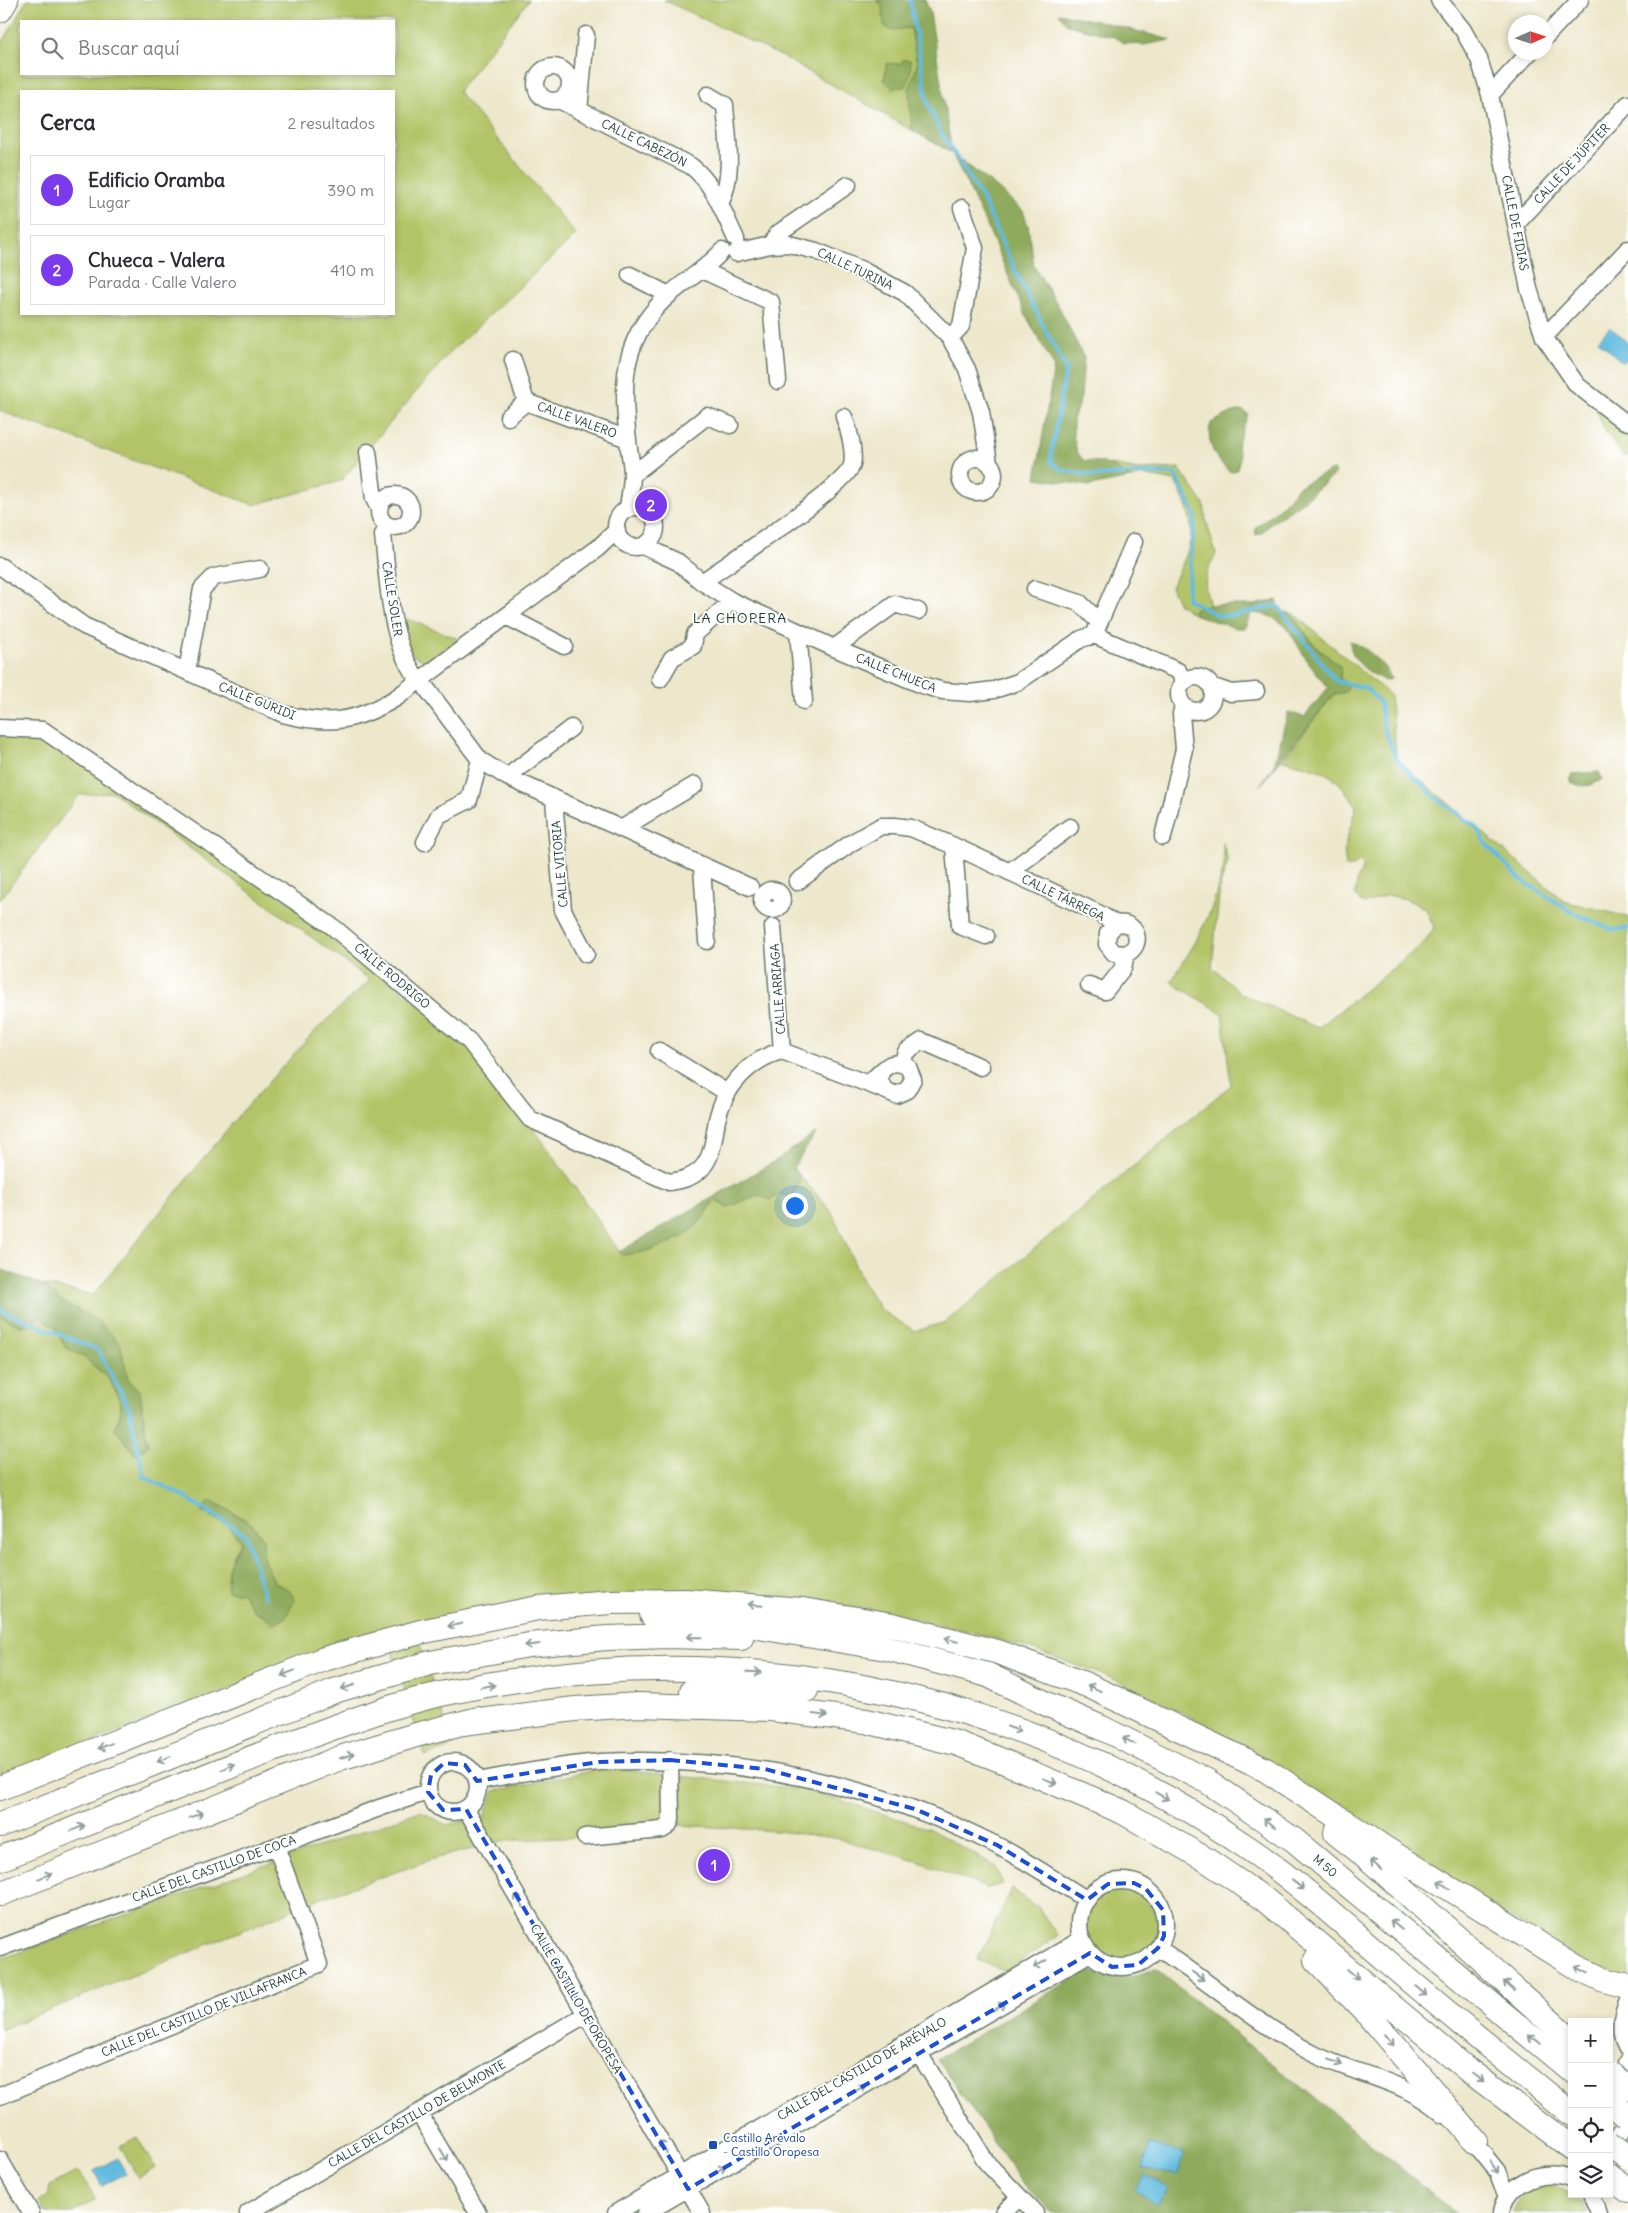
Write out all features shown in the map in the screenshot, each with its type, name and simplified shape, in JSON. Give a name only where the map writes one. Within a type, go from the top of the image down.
[{"type":"highway","points":[[0,10],[6,0]]},
{"type":"highway","points":[[0,1788],[324,1659],[420,1632],[538,1608],[611,1602],[686,1601],[803,1610],[893,1625],[998,1652],[1087,1685],[1266,1770],[1386,1849],[1576,1967],[1604,1980],[1628,1986]]},
{"type":"highway","points":[[491,1618],[611,1612],[735,1623],[886,1648],[988,1675],[1049,1705]]},
{"type":"highway","points":[[0,1824],[325,1695],[394,1672],[430,1663],[529,1645],[607,1638],[669,1636],[735,1638],[799,1644],[883,1658],[972,1680],[1049,1705]]},
{"type":"highway","points":[[0,1859],[245,1760],[347,1722],[440,1694],[543,1676],[603,1670],[672,1668],[772,1672],[843,1682],[915,1698],[1027,1733],[1128,1776],[1198,1816],[1250,1849],[1300,1887],[1430,1998],[1568,2111]]},
{"type":"highway","points":[[0,1894],[340,1758],[416,1735],[506,1712],[574,1702],[690,1691],[788,1689],[845,1694],[910,1707],[968,1713]]},
{"type":"highway","points":[[456,1725],[575,1709],[638,1705],[771,1709],[866,1721],[956,1743],[1080,1793],[1144,1824],[1205,1859],[1264,1899],[1468,2070],[1568,2145]]},
{"type":"highway","name":"M 50","points":[[1049,1705],[1102,1728],[1207,1782],[1294,1840],[1568,2068]]},
{"type":"highway","points":[[1170,1724],[1247,1770],[1309,1812],[1368,1858],[1568,2037]]},
{"type":"highway","points":[[1144,1824],[1256,1907],[1313,1957],[1365,2011],[1475,2141]]},
{"type":"highway","points":[[1613,2076],[1628,2088]]},
{"type":"highway","points":[[1613,2104],[1628,2117]]},
{"type":"highway","points":[[1613,2146],[1628,2157]]},
{"type":"highway","points":[[1613,2179],[1628,2190]]},
{"type":"street","name":"CALLE DE FIDIAS","points":[[1439,0],[1463,30],[1475,52],[1490,95],[1529,289],[1544,337],[1577,385],[1622,420],[1628,422]]},
{"type":"street","points":[[1553,29],[1580,0]]},
{"type":"street","points":[[579,112],[586,35]]},
{"type":"street","points":[[1490,95],[1523,60]]},
{"type":"street","points":[[708,96],[725,104],[730,171],[721,207]]},
{"type":"street","name":"CALLE CABEZÓN","points":[[559,100],[579,112],[691,166],[705,176],[721,207],[725,252]]},
{"type":"street","name":"CALLE DE JÚPITER","points":[[1516,224],[1628,104]]},
{"type":"street","points":[[765,246],[777,234],[848,185]]},
{"type":"street","points":[[950,338],[961,326],[974,248],[962,208]]},
{"type":"street","name":"CALLE TURINA","points":[[725,252],[789,244],[816,251],[862,270],[905,293],[950,338],[967,369],[981,412],[989,463]]},
{"type":"street","points":[[725,252],[771,302],[778,381]]},
{"type":"street","name":"CALLE VALERO","points":[[628,509],[632,475],[624,382],[627,360],[638,334],[651,313],[669,295],[725,252]]},
{"type":"street","points":[[1544,337],[1625,256]]},
{"type":"street","points":[[630,276],[669,295]]},
{"type":"street","name":"CALLE VALERO","points":[[514,360],[526,402]]},
{"type":"street","name":"CALLE VALERO","points":[[526,402],[628,438]]},
{"type":"street","name":"CALLE VALERO","points":[[508,417],[526,402]]},
{"type":"street","points":[[632,475],[707,416],[730,425]]},
{"type":"street","points":[[702,582],[773,533],[842,481],[852,465],[851,433],[844,416]]},
{"type":"street","points":[[368,452],[374,499],[379,508],[380,517],[388,526],[394,528],[406,524],[412,513],[408,501],[404,497],[391,495],[386,497],[379,508]]},
{"type":"street","name":"CALLE VALERO","points":[[632,475],[645,510]]},
{"type":"street","points":[[634,507],[645,510],[654,518],[655,531],[648,542],[634,545],[618,536],[618,520],[628,509],[634,507]]},
{"type":"street","name":"CALLE SOLER","points":[[388,526],[382,535],[396,637],[411,679]]},
{"type":"street","name":"CALLE GURIDI","points":[[0,566],[84,626],[283,714],[305,720],[325,722],[365,714],[396,698],[411,679],[429,672],[598,548],[617,530]]},
{"type":"street","name":"CALLE CHUECA","points":[[655,531],[678,562],[702,582],[732,601],[834,648],[922,685],[943,691],[970,693],[994,690],[1018,682],[1097,629]]},
{"type":"street","points":[[1097,629],[1134,542]]},
{"type":"street","name":"CALLE CHUECA","points":[[634,545],[678,562]]},
{"type":"street","name":"CALLE GURIDI","points":[[598,548],[634,545]]},
{"type":"street","points":[[187,671],[202,589],[214,577],[260,569]]},
{"type":"street","points":[[1035,589],[1080,603],[1097,629],[1178,671],[1184,681]]},
{"type":"street","points":[[660,679],[672,658],[693,646],[695,634],[732,601]]},
{"type":"street","name":"CALLE CHUECA","points":[[834,648],[895,604],[918,611]]},
{"type":"street","points":[[506,616],[564,646]]},
{"type":"street","points":[[798,632],[804,701]]},
{"type":"street","points":[[411,679],[420,692],[427,689],[431,681],[429,672]]},
{"type":"street","points":[[1163,837],[1184,749],[1181,714],[1183,705],[1179,693],[1184,681],[1190,678],[1202,678],[1211,686],[1231,693],[1256,691]]},
{"type":"street","points":[[1183,705],[1194,711],[1205,708],[1212,698],[1211,686]]},
{"type":"street","name":"CALLE VITORIA","points":[[427,689],[480,760],[507,777],[702,867],[750,887],[772,899]]},
{"type":"street","name":"CALLE RODRIGO","points":[[0,728],[43,730],[333,927],[469,1041],[530,1119],[669,1182],[687,1179],[701,1169],[711,1150],[726,1092],[738,1078],[765,1055],[782,1051]]},
{"type":"street","points":[[507,777],[572,728]]},
{"type":"street","points":[[425,842],[439,816],[469,800],[480,760]]},
{"type":"street","points":[[621,830],[694,785]]},
{"type":"street","name":"CALLE VITORIA","points":[[554,799],[563,910],[586,954]]},
{"type":"street","name":"CALLE TÁRREGA","points":[[772,899],[852,843],[881,826],[911,828],[1100,914],[1116,924],[1108,932],[1107,944],[1114,953],[1126,954],[1122,968],[1105,991],[1089,985]]},
{"type":"street","name":"CALLE TÁRREGA","points":[[1009,872],[1070,827]]},
{"type":"street","points":[[954,846],[960,926],[986,936]]},
{"type":"street","points":[[702,867],[706,941]]},
{"type":"street","name":"CALLE ARRIAGA","points":[[772,899],[782,1051]]},
{"type":"street","points":[[902,1063],[906,1052],[922,1041],[981,1067]]},
{"type":"street","points":[[659,1051],[726,1092]]},
{"type":"street","points":[[782,1051],[877,1083],[896,1095],[908,1090],[911,1085],[912,1073],[902,1063],[888,1064],[883,1069],[877,1083]]},
{"type":"street","points":[[477,1781],[599,1762],[670,1760],[765,1769],[833,1785],[915,1809],[997,1845],[1087,1900]]},
{"type":"street","points":[[585,1837],[662,1830],[668,1826],[671,1820],[670,1760]]},
{"type":"street","points":[[454,1762],[465,1765],[473,1771],[477,1781],[476,1797],[466,1809],[458,1812],[442,1810],[436,1806],[428,1792],[428,1783],[431,1775],[436,1768],[444,1763],[454,1762]]},
{"type":"street","name":"CALLE DEL CASTILLO DE COCA","points":[[0,1948],[382,1807],[428,1792]]},
{"type":"street","name":"CALLE CASTILLO DE OROPESA","points":[[466,1809],[702,2213]]},
{"type":"street","name":"CALLE DEL CASTILLO DE VILLAFRANCA","points":[[0,2096],[319,1964],[276,1846]]},
{"type":"street","points":[[1114,1882],[1134,1883],[1146,1889],[1156,1898],[1163,1910],[1164,1936],[1158,1948],[1149,1958],[1138,1965],[1125,1968],[1112,1967],[1100,1961],[1086,1946],[1079,1925],[1081,1912],[1087,1900],[1096,1890],[1114,1882]]},
{"type":"street","name":"CALLE DEL CASTILLO DE ARÉVALO","points":[[616,2213],[684,2182],[1086,1946]]},
{"type":"street","points":[[1158,1948],[1265,2024],[1311,2052],[1395,2084],[1438,2109],[1475,2141],[1497,2171],[1507,2197]]},
{"type":"street","points":[[1628,2000],[1621,2020],[1622,2032],[1628,2050]]},
{"type":"street","name":"CALLE DEL CASTILLO DE BELMONTE","points":[[250,2212],[419,2114],[585,2014]]},
{"type":"street","points":[[915,2047],[987,2163],[1035,2213]]},
{"type":"street","points":[[1613,2092],[1628,2060]]},
{"type":"street","points":[[419,2114],[478,2213]]},
{"type":"street","points":[[1610,2153],[1628,2117]]},
{"type":"street","points":[[0,2160],[31,2213]]},
{"type":"street","points":[[1501,2213],[1507,2197],[1526,2180],[1538,2175],[1566,2177]]},
{"type":"street","name":"CALLE DEL CASTILLO DE ARÉVALO","points":[[646,2213],[684,2182]]},
{"type":"street","points":[[1003,2213],[1019,2198]]},
{"type":"street","points":[[1592,2198],[1598,2213]]},
{"type":"highlighted area","points":[[670,1760],[765,1769],[915,1809],[997,1845],[1087,1900],[1108,1884],[1134,1883],[1146,1889],[1163,1910],[1164,1936],[1158,1948],[1138,1965],[1112,1967],[1090,1953],[688,2189],[466,1809],[443,1810],[428,1792],[431,1775],[444,1763],[465,1765],[477,1781],[599,1762]]},
{"type":"green space","points":[[27,0],[529,0],[458,91],[576,235],[449,353],[341,481],[254,505],[0,411],[0,47]]},
{"type":"green space","points":[[664,0],[925,0],[930,13],[941,99],[952,153],[781,56]]},
{"type":"green space","points":[[877,0],[925,0],[930,13],[952,153],[912,130],[909,90],[917,65],[911,28],[890,30],[884,25],[882,6]]},
{"type":"green space","points":[[1058,13],[1171,40],[1143,45],[1124,43],[1114,37],[1068,25]]},
{"type":"green space","points":[[903,60],[910,60],[911,63],[906,87],[892,88],[884,80],[887,63],[900,64]]},
{"type":"green space","points":[[952,153],[996,187],[1023,211],[1028,225],[1034,266],[1059,307],[1084,358],[1081,397],[1073,420],[1073,435],[1077,452],[1084,461],[1109,465],[1130,478],[1090,486],[1036,478],[1054,366],[1024,312],[988,228]]},
{"type":"green space","points":[[1591,396],[1628,422],[1628,456],[1623,456],[1605,431]]},
{"type":"green space","points":[[1242,410],[1248,414],[1237,446],[1240,457],[1237,470],[1231,472],[1221,463],[1213,451],[1209,437],[1211,423],[1233,412]]},
{"type":"green space","points":[[1109,464],[1138,470],[1179,468],[1204,504],[1206,520],[1216,554],[1209,567],[1205,584],[1210,605],[1194,609],[1193,614],[1179,604],[1171,587],[1185,558],[1191,534],[1188,511],[1175,481],[1143,475],[1130,478]]},
{"type":"green space","points":[[1332,470],[1336,473],[1301,503],[1256,535],[1255,528],[1283,505],[1299,486]]},
{"type":"green space","points":[[1277,600],[1281,612],[1290,613],[1315,646],[1341,667],[1340,679],[1350,684],[1346,692],[1334,694],[1259,787],[1274,765],[1288,712],[1304,717],[1328,688],[1291,634],[1280,622],[1273,618],[1251,613],[1245,628],[1236,628],[1193,614],[1194,609],[1210,605],[1254,605]]},
{"type":"green space","points":[[1290,613],[1294,614],[1390,695],[1397,760],[1564,901],[1628,917],[1628,1976],[1621,1985],[1266,1770],[1188,1715],[1109,1677],[1031,1649],[968,1631],[866,1609],[768,1596],[414,1625],[453,1746],[425,1756],[385,1631],[0,1777],[0,1316],[40,1317],[56,1328],[65,1347],[85,1358],[110,1380],[121,1403],[120,1415],[114,1430],[136,1455],[140,1392],[128,1379],[98,1321],[61,1301],[43,1285],[93,1295],[238,1116],[314,1032],[370,980],[113,792],[79,795],[0,900],[0,731],[41,732],[305,913],[344,950],[388,978],[466,1046],[534,1129],[622,1255],[705,1216],[715,1199],[727,1208],[757,1195],[771,1200],[779,1194],[792,1195],[801,1177],[832,1212],[863,1283],[882,1311],[915,1331],[946,1322],[1231,1085],[1222,1013],[1171,982],[1195,943],[1211,910],[1224,867],[1223,843],[1228,862],[1220,886],[1212,967],[1242,994],[1318,1028],[1424,943],[1434,928],[1426,909],[1406,899],[1388,895],[1364,904],[1360,902],[1355,894],[1358,877],[1364,866],[1359,862],[1353,867],[1346,867],[1344,849],[1356,807],[1334,778],[1326,773],[1283,760],[1334,694],[1346,692],[1340,679],[1341,667],[1315,646]],"holes":[[[211,1500],[251,1523],[263,1539],[263,1561],[275,1583],[289,1590],[274,1625],[263,1615],[253,1610],[243,1593],[232,1556],[241,1542],[229,1526],[201,1511]]]},
{"type":"green space","points":[[402,617],[459,639],[432,659],[423,660],[414,656],[406,646]]},
{"type":"green space","points":[[1350,641],[1374,656],[1384,667],[1391,679],[1385,681],[1362,666],[1354,655]]},
{"type":"green space","points":[[1599,772],[1602,779],[1588,785],[1572,783],[1570,778],[1572,774]]},
{"type":"green space","points":[[817,1132],[793,1168],[801,1177],[793,1196],[779,1194],[771,1200],[756,1195],[727,1208],[715,1199],[696,1226],[681,1238],[648,1251],[622,1255],[619,1252],[777,1160]]},
{"type":"green space","points":[[0,1269],[43,1285],[61,1301],[98,1321],[120,1343],[128,1379],[140,1392],[148,1446],[136,1455],[114,1430],[120,1415],[121,1403],[110,1380],[85,1358],[65,1347],[56,1328],[40,1317],[22,1327],[0,1316]]},
{"type":"green space","points":[[210,1500],[251,1523],[263,1539],[264,1561],[275,1583],[289,1590],[295,1600],[285,1618],[274,1625],[263,1615],[253,1610],[243,1593],[228,1591],[227,1577],[229,1565],[241,1542],[229,1526],[201,1510]]},
{"type":"green space","points":[[605,1768],[809,1790],[930,1829],[995,1866],[1003,1884],[986,1888],[917,1861],[835,1838],[777,1831],[680,1825],[585,1837],[501,1841],[430,1860],[319,1899],[0,2030],[0,1959],[420,1811],[447,1825],[484,1817],[494,1791]]},
{"type":"green space","points":[[1122,1886],[1136,1889],[1149,1897],[1157,1910],[1160,1924],[1157,1938],[1149,1951],[1136,1959],[1122,1962],[1108,1959],[1095,1951],[1087,1938],[1084,1924],[1087,1910],[1095,1897],[1108,1889]]},
{"type":"green space","points":[[1012,1889],[1038,1907],[1058,1936],[1006,1971],[977,1960]]},
{"type":"green space","points":[[1155,1968],[1456,2213],[1051,2213],[1020,2180],[937,2059],[1089,1969],[1108,1976],[1129,1977]]},
{"type":"green space","points":[[137,2137],[155,2168],[138,2178],[120,2146]]},
{"type":"green space","points":[[78,2171],[96,2199],[74,2213],[46,2213],[39,2201],[48,2197],[50,2186]]},
{"type":"green space","points":[[1551,2185],[1568,2192],[1568,2198],[1577,2198],[1587,2213],[1513,2213],[1515,2206],[1523,2197],[1539,2188]]},
{"type":"water","points":[[1610,327],[1628,343],[1628,357],[1623,363],[1598,340]]},
{"type":"water","points":[[1149,2145],[1184,2153],[1179,2176],[1143,2168]]},
{"type":"water","points":[[117,2158],[126,2173],[102,2186],[94,2171]]},
{"type":"water","points":[[1145,2174],[1168,2189],[1157,2205],[1134,2190]]},
{"type":"waterway","points":[[910,0],[928,104],[940,131],[982,198],[1017,275],[1066,369],[1050,461],[1062,470],[1097,476],[1141,473],[1175,474],[1195,515],[1187,599],[1219,616],[1236,615],[1277,605],[1336,681],[1366,688],[1380,703],[1384,728],[1397,760],[1436,798],[1476,827],[1486,844],[1520,879],[1573,913],[1613,930],[1628,928]]},
{"type":"waterway","points":[[0,1310],[98,1350],[129,1408],[144,1477],[178,1493],[245,1534],[265,1597]]},
{"type":"place","name":"Chueca - Valera","points":[[651,505]]},
{"type":"place","name":"Edificio Oramba","points":[[714,1865]]},
{"type":"place","name":"Castillo Arévalo - Castillo Oropesa","points":[[713,2145]]},
{"type":"district","name":"LA CHOPERA","points":[[740,618]]}]
